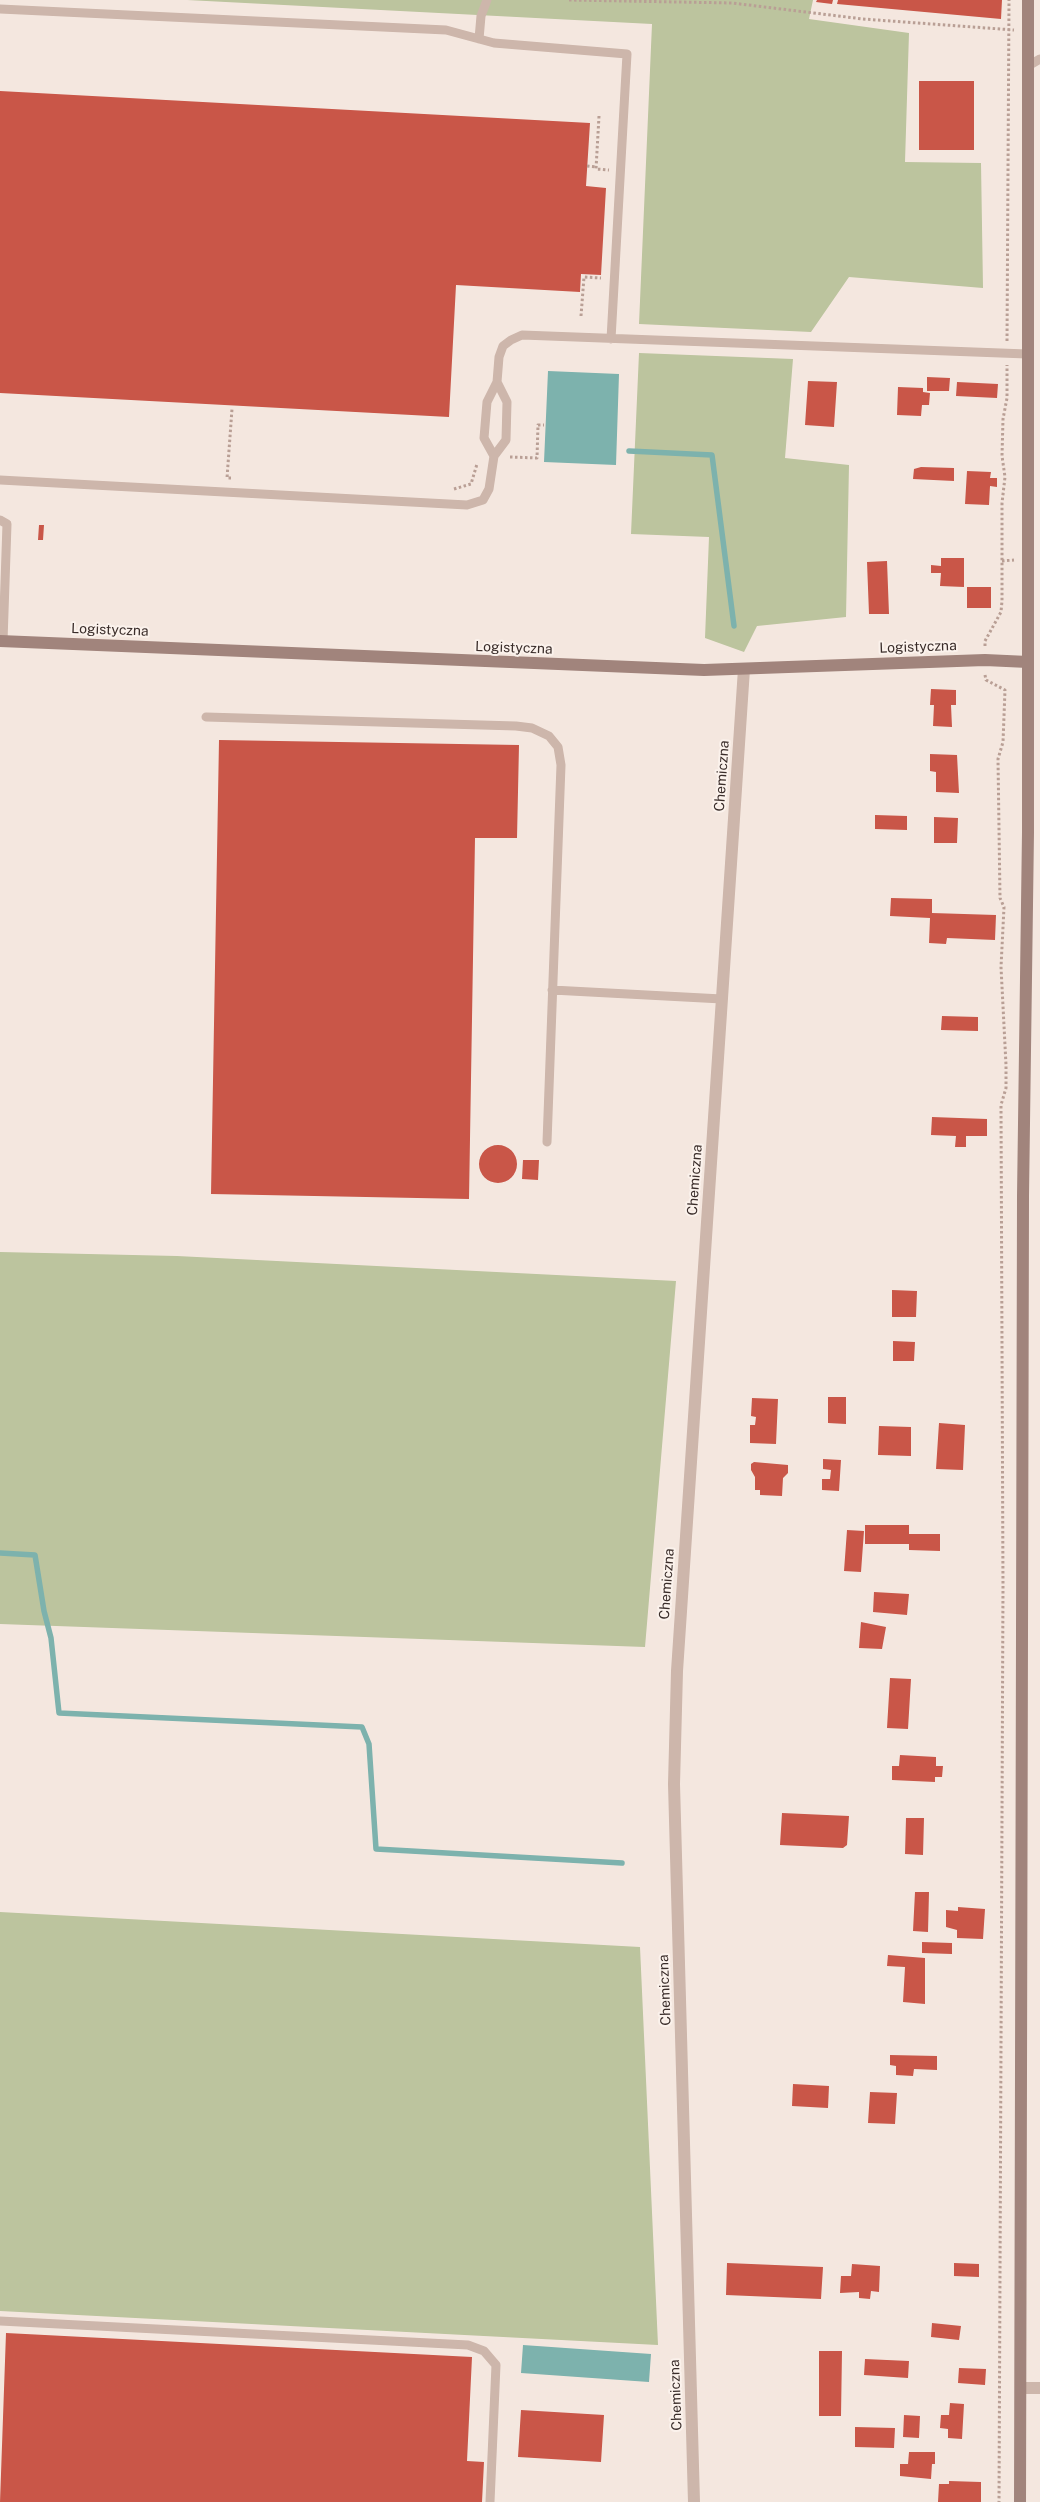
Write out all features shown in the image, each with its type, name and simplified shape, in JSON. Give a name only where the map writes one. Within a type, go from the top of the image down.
[{"type":"street","points":[[1020,2502],[1022,1206],[1028,662],[1034,605],[1028,354],[1028,0]]},
{"type":"street","name":"Logistyczna","points":[[1,641],[687,670],[744,670],[985,660],[1028,662]]},
{"type":"street","name":"Chemiczna","points":[[694,2502],[674,1784],[677,1670],[744,670]]},
{"type":"street","points":[[1021,2388],[1040,2388]]},
{"type":"lane","points":[[480,39],[481,16],[487,0]]},
{"type":"lane","points":[[0,9],[446,30],[494,43],[627,54],[611,339]]},
{"type":"lane","points":[[1028,66],[1040,58]]},
{"type":"lane","points":[[494,456],[484,438],[487,402],[497,382],[499,357],[503,346],[522,335],[1028,354]]},
{"type":"lane","points":[[0,480],[467,505],[482,500],[489,489],[494,456],[506,440],[507,402],[497,382]]},
{"type":"lane","points":[[0,520],[7,524],[2,580],[1,641]]},
{"type":"lane","points":[[206,717],[516,726],[532,728],[549,736],[558,747],[561,765],[547,1142]]},
{"type":"lane","points":[[552,990],[722,999]]},
{"type":"lane","points":[[0,2321],[468,2345],[484,2351],[496,2365],[490,2502]]},
{"type":"path","points":[[569,0],[732,3],[863,19],[1028,32]]},
{"type":"path","points":[[999,2502],[1003,1596],[1001,1105],[1006,1088],[1006,1065],[1001,968],[1004,907],[1000,898],[998,759],[1004,742],[1004,690],[986,680],[985,641],[1001,612],[1002,601],[1002,503],[1005,477],[1002,456],[1003,419],[1007,398],[1008,0]]},
{"type":"path","points":[[596,167],[599,116]]},
{"type":"path","points":[[587,166],[610,170],[609,180]]},
{"type":"path","points":[[582,316],[584,277],[603,278]]},
{"type":"path","points":[[232,409],[227,478],[237,478]]},
{"type":"path","points":[[510,457],[537,458],[538,425],[544,426]]},
{"type":"path","points":[[447,489],[457,490],[471,484],[478,461]]},
{"type":"green space","points":[[187,0],[813,0],[809,19],[909,33],[905,162],[981,163],[983,288],[849,277],[811,332],[639,324],[652,24]]},
{"type":"green space","points":[[639,353],[793,359],[785,458],[849,465],[846,617],[757,626],[744,652],[705,638],[709,537],[631,534]]},
{"type":"green space","points":[[0,1252],[177,1256],[676,1281],[645,1647],[0,1624]]},
{"type":"green space","points":[[0,1912],[640,1947],[658,2345],[0,2311]]},
{"type":"water","points":[[548,371],[619,374],[616,465],[544,462]]},
{"type":"water","points":[[523,2345],[651,2354],[649,2382],[521,2373]]},
{"type":"building","points":[[817,0],[833,0],[832,4],[816,2]]},
{"type":"building","points":[[838,0],[1002,0],[1001,19],[837,4]]},
{"type":"building","points":[[919,81],[974,81],[974,150],[919,150]]},
{"type":"building","points":[[0,91],[590,123],[586,186],[606,188],[601,275],[581,274],[580,292],[456,285],[449,417],[0,393]]},
{"type":"building","points":[[927,377],[950,378],[949,391],[927,391]]},
{"type":"building","points":[[808,381],[837,382],[834,427],[805,425]]},
{"type":"building","points":[[957,382],[998,384],[997,398],[956,396]]},
{"type":"building","points":[[898,387],[923,388],[923,392],[930,393],[929,405],[922,405],[921,416],[897,415]]},
{"type":"building","points":[[921,467],[954,468],[954,481],[913,479],[914,469]]},
{"type":"building","points":[[967,471],[991,472],[990,478],[997,478],[997,487],[990,486],[989,505],[965,504]]},
{"type":"building","points":[[39,525],[44,525],[43,540],[38,540]]},
{"type":"building","points":[[941,558],[964,558],[964,587],[940,586],[941,573],[931,573],[931,565],[941,566]]},
{"type":"building","points":[[887,561],[889,614],[869,614],[867,562]]},
{"type":"building","points":[[967,587],[991,587],[991,608],[967,608]]},
{"type":"building","points":[[931,689],[956,690],[956,705],[951,705],[952,727],[933,726],[934,705],[930,705]]},
{"type":"building","points":[[219,740],[519,745],[517,838],[475,838],[469,1199],[211,1194]]},
{"type":"building","points":[[930,754],[957,755],[959,793],[936,792],[936,772],[930,771]]},
{"type":"building","points":[[875,815],[907,816],[907,830],[875,829]]},
{"type":"building","points":[[934,817],[958,818],[957,843],[934,843]]},
{"type":"building","points":[[891,898],[932,899],[932,913],[996,915],[995,940],[947,938],[946,944],[929,943],[930,918],[890,916]]},
{"type":"building","points":[[942,1016],[978,1017],[978,1031],[941,1030]]},
{"type":"building","points":[[932,1117],[987,1119],[987,1136],[966,1136],[966,1147],[955,1147],[956,1136],[931,1135]]},
{"type":"building","points":[[498,1145],[512,1150],[517,1164],[512,1178],[498,1183],[484,1178],[479,1164],[484,1150]]},
{"type":"building","points":[[523,1160],[539,1160],[538,1180],[522,1179]]},
{"type":"building","points":[[892,1290],[917,1291],[916,1317],[892,1317]]},
{"type":"building","points":[[893,1341],[915,1342],[914,1361],[893,1361]]},
{"type":"building","points":[[828,1397],[846,1397],[846,1424],[828,1423]]},
{"type":"building","points":[[752,1398],[778,1399],[776,1444],[750,1443],[750,1425],[755,1425],[756,1417],[751,1416]]},
{"type":"building","points":[[939,1423],[965,1425],[963,1470],[936,1469]]},
{"type":"building","points":[[879,1426],[911,1427],[911,1456],[878,1455]]},
{"type":"building","points":[[823,1459],[841,1460],[839,1491],[822,1490],[822,1479],[830,1479],[831,1470],[823,1469]]},
{"type":"building","points":[[754,1462],[788,1465],[788,1473],[783,1478],[782,1496],[760,1495],[760,1490],[755,1490],[755,1477],[751,1470],[751,1464]]},
{"type":"building","points":[[865,1525],[909,1525],[909,1534],[940,1534],[940,1551],[909,1550],[909,1544],[865,1544]]},
{"type":"building","points":[[847,1530],[864,1531],[861,1572],[844,1571]]},
{"type":"building","points":[[874,1592],[909,1594],[907,1615],[873,1612]]},
{"type":"building","points":[[861,1622],[886,1627],[882,1649],[859,1648]]},
{"type":"building","points":[[890,1678],[911,1679],[908,1729],[887,1728]]},
{"type":"building","points":[[900,1755],[936,1757],[936,1766],[943,1766],[942,1777],[935,1777],[935,1782],[892,1780],[892,1766],[899,1766]]},
{"type":"building","points":[[782,1813],[849,1816],[847,1845],[843,1848],[780,1845]]},
{"type":"building","points":[[906,1818],[924,1818],[923,1855],[905,1854]]},
{"type":"building","points":[[915,1892],[929,1892],[928,1932],[913,1931]]},
{"type":"building","points":[[958,1907],[985,1909],[983,1939],[957,1938],[957,1930],[946,1927],[946,1910],[958,1911]]},
{"type":"building","points":[[922,1942],[952,1943],[952,1954],[922,1953]]},
{"type":"building","points":[[888,1955],[925,1958],[925,2004],[903,2002],[905,1967],[887,1966]]},
{"type":"building","points":[[890,2055],[937,2056],[937,2070],[914,2069],[913,2076],[896,2075],[896,2066],[890,2065]]},
{"type":"building","points":[[793,2084],[829,2086],[828,2108],[792,2106]]},
{"type":"building","points":[[870,2092],[897,2093],[895,2124],[868,2123]]},
{"type":"building","points":[[727,2263],[823,2267],[821,2299],[726,2295]]},
{"type":"building","points":[[954,2263],[979,2264],[979,2277],[954,2276]]},
{"type":"building","points":[[852,2264],[880,2266],[879,2292],[871,2291],[870,2299],[859,2298],[859,2292],[840,2293],[841,2276],[851,2276]]},
{"type":"building","points":[[932,2323],[961,2326],[959,2340],[931,2337]]},
{"type":"building","points":[[6,2333],[472,2357],[467,2461],[484,2462],[482,2502],[0,2502]]},
{"type":"building","points":[[819,2351],[842,2351],[841,2416],[819,2416]]},
{"type":"building","points":[[865,2359],[909,2361],[908,2378],[864,2375]]},
{"type":"building","points":[[959,2368],[986,2369],[985,2385],[958,2383]]},
{"type":"building","points":[[950,2403],[964,2404],[962,2439],[948,2438],[948,2429],[940,2428],[941,2415],[949,2415]]},
{"type":"building","points":[[521,2410],[604,2415],[601,2462],[518,2457]]},
{"type":"building","points":[[904,2415],[920,2416],[919,2438],[903,2437]]},
{"type":"building","points":[[855,2427],[895,2428],[894,2448],[855,2447]]},
{"type":"building","points":[[909,2452],[935,2452],[935,2464],[932,2464],[931,2479],[900,2476],[900,2464],[908,2464]]},
{"type":"building","points":[[949,2481],[981,2482],[981,2502],[938,2502],[939,2484],[949,2484]]},
{"type":"waterway","points":[[629,451],[712,455],[734,626]]},
{"type":"waterway","points":[[0,1553],[35,1555],[44,1611],[51,1638],[59,1713],[362,1727],[369,1744],[376,1849],[622,1863]]}]
